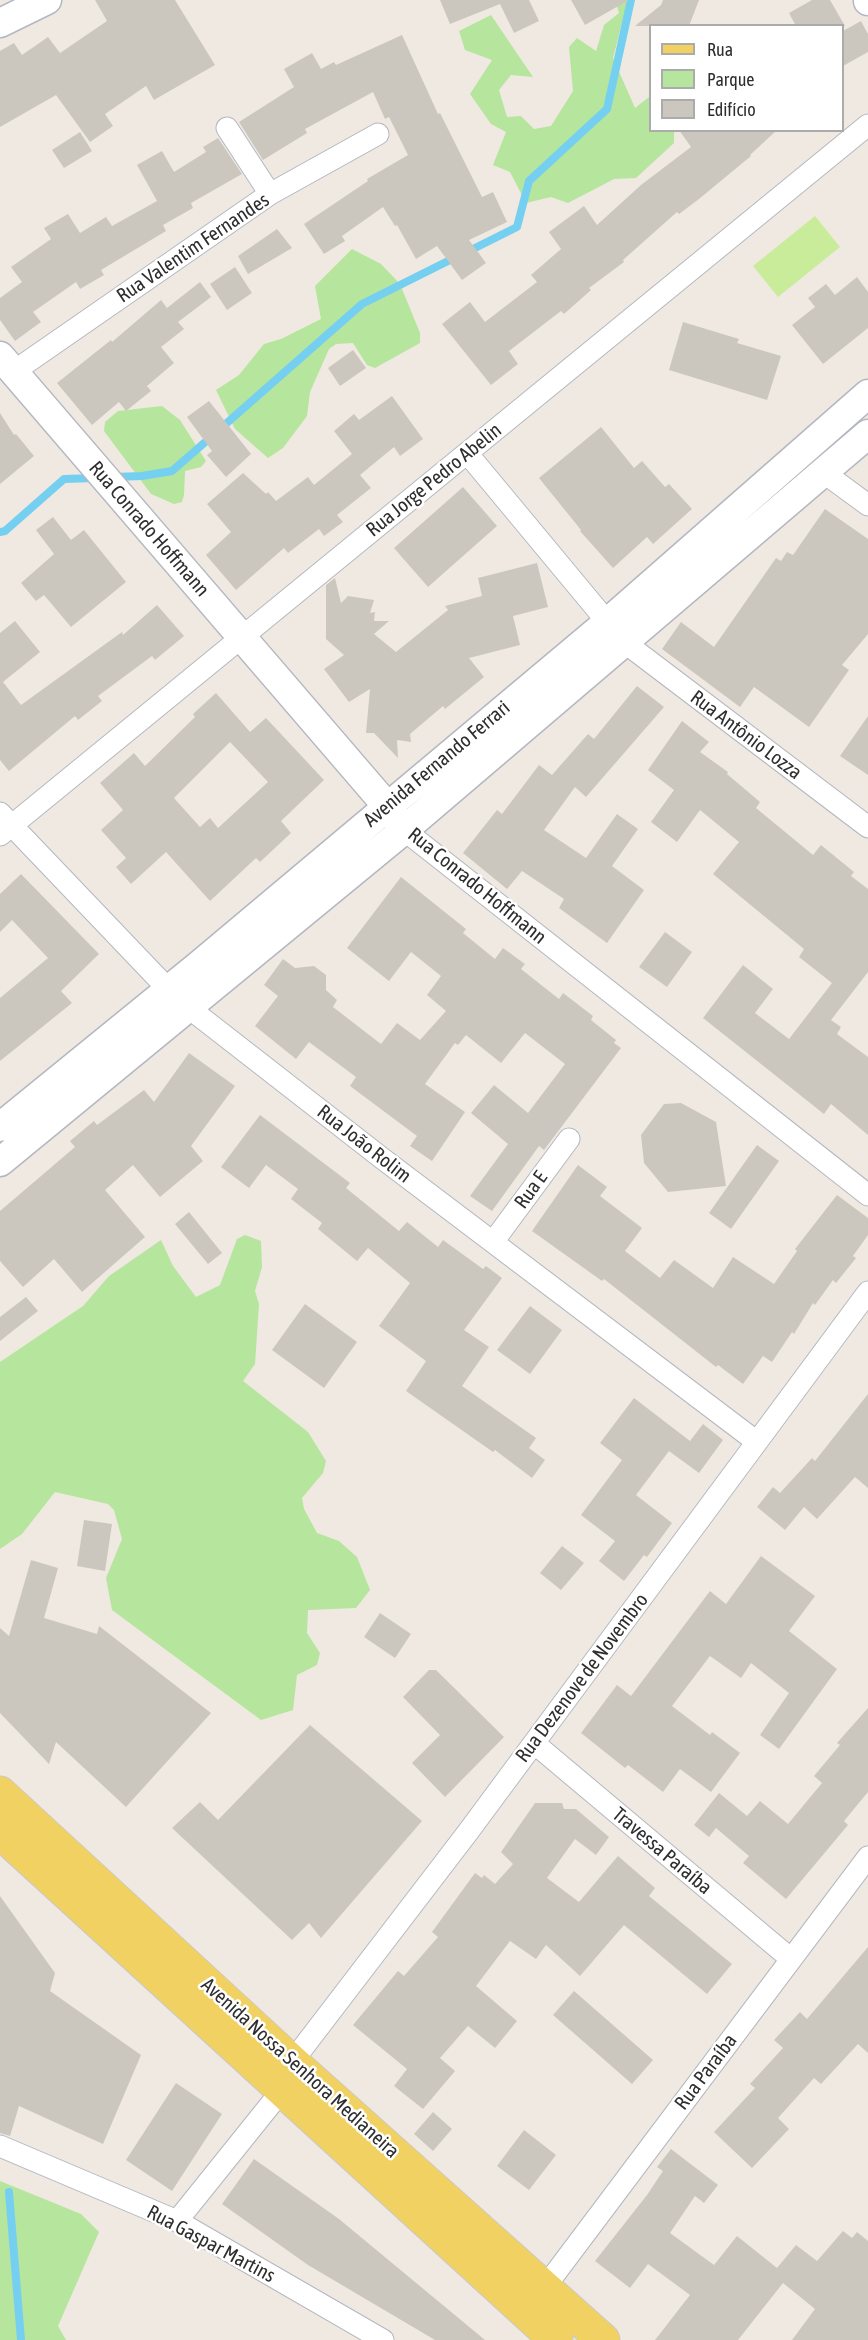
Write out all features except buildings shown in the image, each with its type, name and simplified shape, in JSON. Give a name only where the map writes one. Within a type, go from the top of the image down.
[{"type":"main road","points":[[0,23],[47,0]]},
{"type":"main road","name":"Rua Conrado Hoffmann","points":[[7,364],[387,806],[404,830]]},
{"type":"main road","name":"Avenida Fernando Ferrari","points":[[0,1127],[179,999],[404,830],[868,394]]},
{"type":"main road","name":"Avenida Fernando Ferrari","points":[[0,1162],[387,806],[823,472],[868,434]]},
{"type":"main road","name":"Avenida Nossa Senhora Medianeira","points":[[0,1793],[556,2340]]},
{"type":"main road","name":"Avenida Nossa Senhora Medianeira","points":[[0,1832],[287,2075],[545,2288],[603,2340]]},
{"type":"street","name":"Rua Jorge Pedro Abelin","points":[[4,825],[242,637],[868,125]]},
{"type":"street","points":[[227,128],[270,194]]},
{"type":"street","name":"Rua Valentim Fernandes","points":[[7,364],[270,194],[378,134]]},
{"type":"street","name":"Rua Antônio Lozza","points":[[467,453],[616,632],[868,827]]},
{"type":"street","points":[[823,472],[868,504]]},
{"type":"street","name":"Rua João Rolim","points":[[4,825],[179,999],[493,1242],[757,1442]]},
{"type":"street","name":"Rua Conrado Hoffmann","points":[[404,830],[868,1195]]},
{"type":"street","name":"Rua E","points":[[493,1242],[569,1139]]},
{"type":"street","name":"Rua Dezenove de Novembro","points":[[177,2221],[868,1292]]},
{"type":"street","name":"Travessa Paraíba","points":[[534,1743],[791,1959]]},
{"type":"street","name":"Rua Paraíba","points":[[545,2288],[868,1857]]},
{"type":"street","name":"Rua Gaspar Martins","points":[[0,2146],[177,2221],[384,2340]]},
{"type":"green space","points":[[615,0],[628,0],[613,58],[635,108],[649,97],[649,132],[674,132],[674,143],[636,178],[614,179],[568,203],[551,197],[526,203],[510,172],[493,165],[506,132],[491,124],[470,94],[492,60],[465,50],[459,31],[491,15],[533,77],[511,75],[499,90],[507,117],[521,116],[534,129],[551,126],[573,91],[569,47],[577,38],[596,51],[604,25],[619,13]]},
{"type":"green space","points":[[815,216],[840,247],[778,297],[753,266]]},
{"type":"green space","points":[[352,249],[381,264],[400,284],[420,333],[420,343],[375,368],[367,365],[353,343],[336,344],[329,349],[310,392],[307,416],[283,448],[268,458],[235,429],[216,390],[239,375],[264,344],[281,339],[321,319],[315,286]]},
{"type":"green space","points":[[162,406],[180,420],[206,461],[201,467],[185,471],[182,502],[174,504],[151,494],[104,431],[105,422],[118,411]]},
{"type":"green space","points":[[245,1235],[261,1241],[262,1267],[255,1291],[259,1304],[255,1364],[243,1381],[308,1432],[326,1461],[323,1473],[302,1498],[304,1509],[317,1533],[339,1541],[357,1557],[370,1590],[356,1608],[308,1610],[307,1633],[320,1653],[317,1665],[297,1675],[293,1710],[261,1720],[112,1610],[106,1578],[122,1539],[114,1510],[108,1504],[55,1492],[22,1534],[0,1549],[0,1362],[83,1306],[109,1276],[161,1240],[173,1266],[196,1297],[220,1285],[237,1239]]},
{"type":"green space","points":[[0,2181],[81,2214],[99,2232],[58,2326],[66,2340],[0,2340]]},
{"type":"waterway","points":[[467,252],[517,227],[529,181],[607,109],[631,0]]},
{"type":"waterway","points":[[220,429],[362,304],[456,257]]},
{"type":"waterway","points":[[114,477],[142,476],[172,471],[211,437]]},
{"type":"waterway","points":[[0,532],[5,531],[64,479],[96,478]]},
{"type":"waterway","points":[[9,2192],[21,2340]]}]
